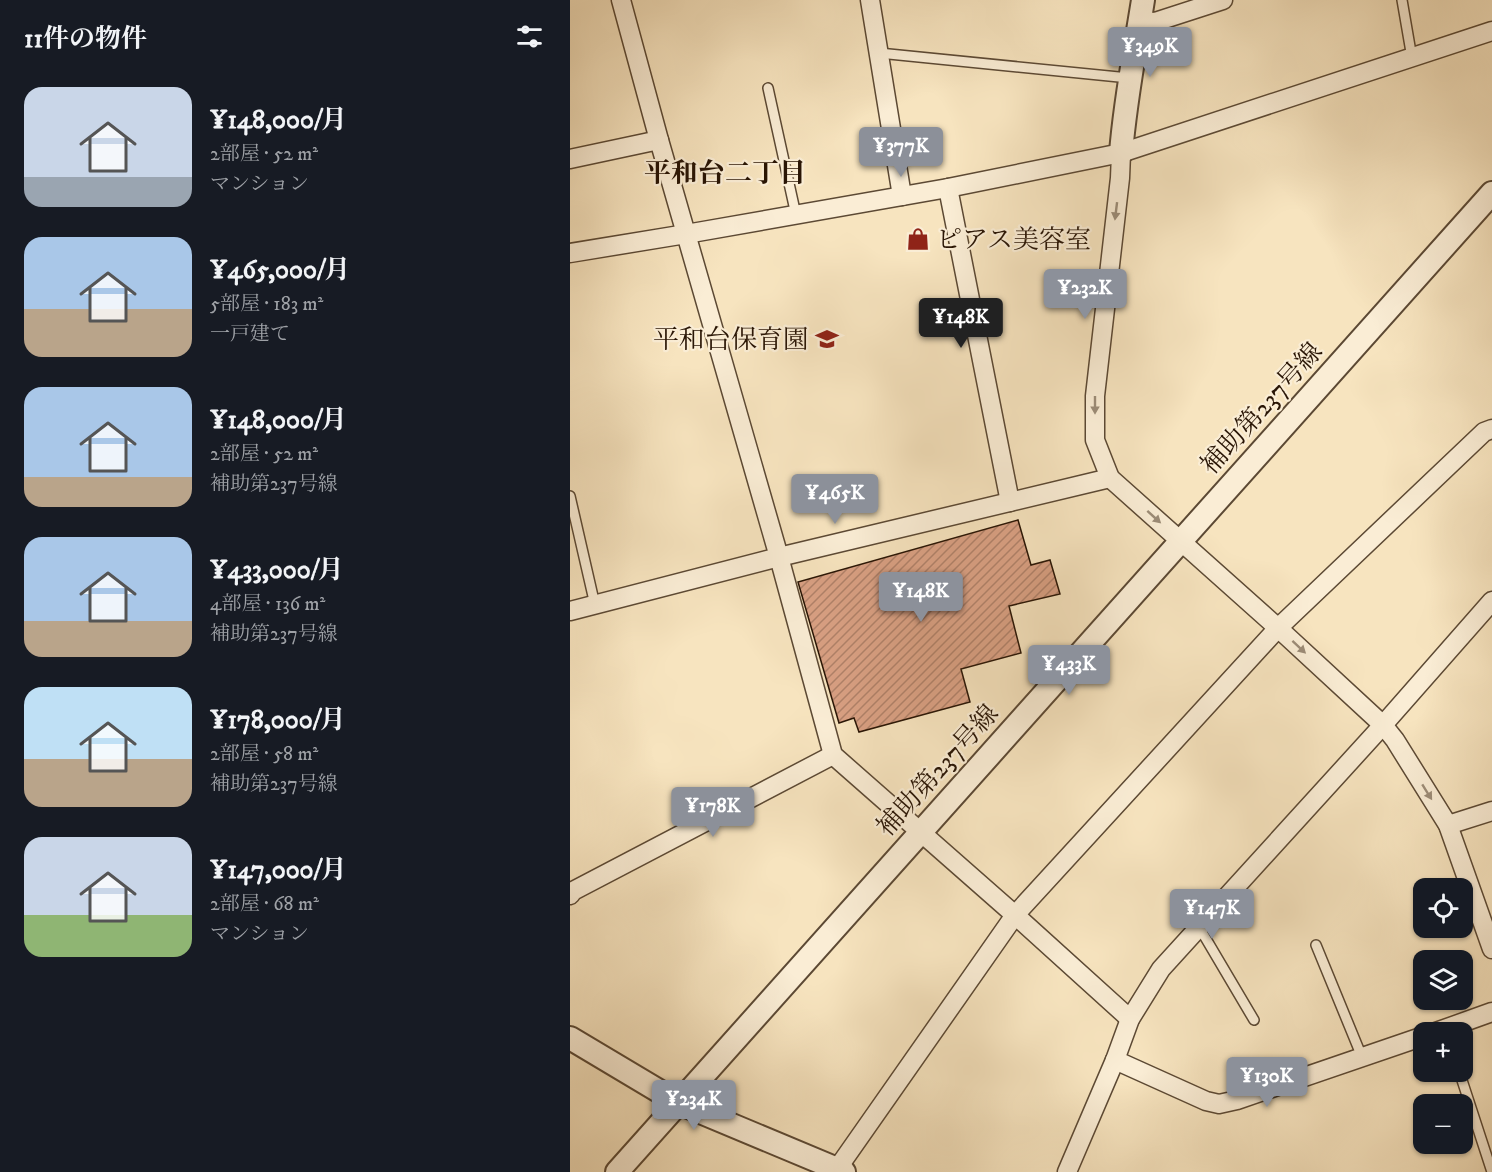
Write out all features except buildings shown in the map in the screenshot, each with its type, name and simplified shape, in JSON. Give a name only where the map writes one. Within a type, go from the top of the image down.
[{"type":"street","points":[[621,0],[833,755],[1130,1020]]},
{"type":"street","points":[[870,0],[902,196]]},
{"type":"street","points":[[1142,10],[1155,22],[1223,0]]},
{"type":"street","points":[[1142,10],[1123,125],[1120,178],[1095,396],[1095,440],[1110,478],[1278,628],[1383,725],[1395,740],[1448,825],[1492,949]]},
{"type":"street","points":[[570,253],[948,188],[1121,153],[1492,32]]},
{"type":"street","points":[[570,159],[659,140]]},
{"type":"street","points":[[948,188],[1010,502]]},
{"type":"street","name":"補助第237号線","points":[[617,1172],[1492,193]]},
{"type":"street","points":[[570,1038],[679,1103],[839,1171],[1015,915],[1278,628],[1484,432],[1492,429]]},
{"type":"street","points":[[570,611],[779,557],[1110,478]]},
{"type":"street","points":[[1067,1172],[1130,1020],[1161,969],[1383,725],[1492,601]]},
{"type":"street","points":[[571,891],[833,755]]},
{"type":"street","points":[[1448,825],[1492,811]]},
{"type":"street","points":[[1466,1022],[1492,1012]]},
{"type":"street","points":[[1115,1060],[1206,1101],[1220,1104],[1413,1040]]},
{"type":"lane","points":[[1402,0],[1412,58]]},
{"type":"lane","points":[[879,53],[1130,78]]},
{"type":"lane","points":[[768,88],[796,215]]},
{"type":"lane","points":[[570,496],[595,605]]},
{"type":"lane","points":[[1199,927],[1254,1020]]},
{"type":"lane","points":[[1317,945],[1362,1057]]},
{"type":"lane","points":[[1463,1082],[1492,1172]]},
{"type":"place","name":"ピアス美容室","points":[[918,239]]},
{"type":"place","name":"平和台保育園","points":[[827,339]]},
{"type":"district","name":"平和台二丁目","points":[[725,173]]}]
